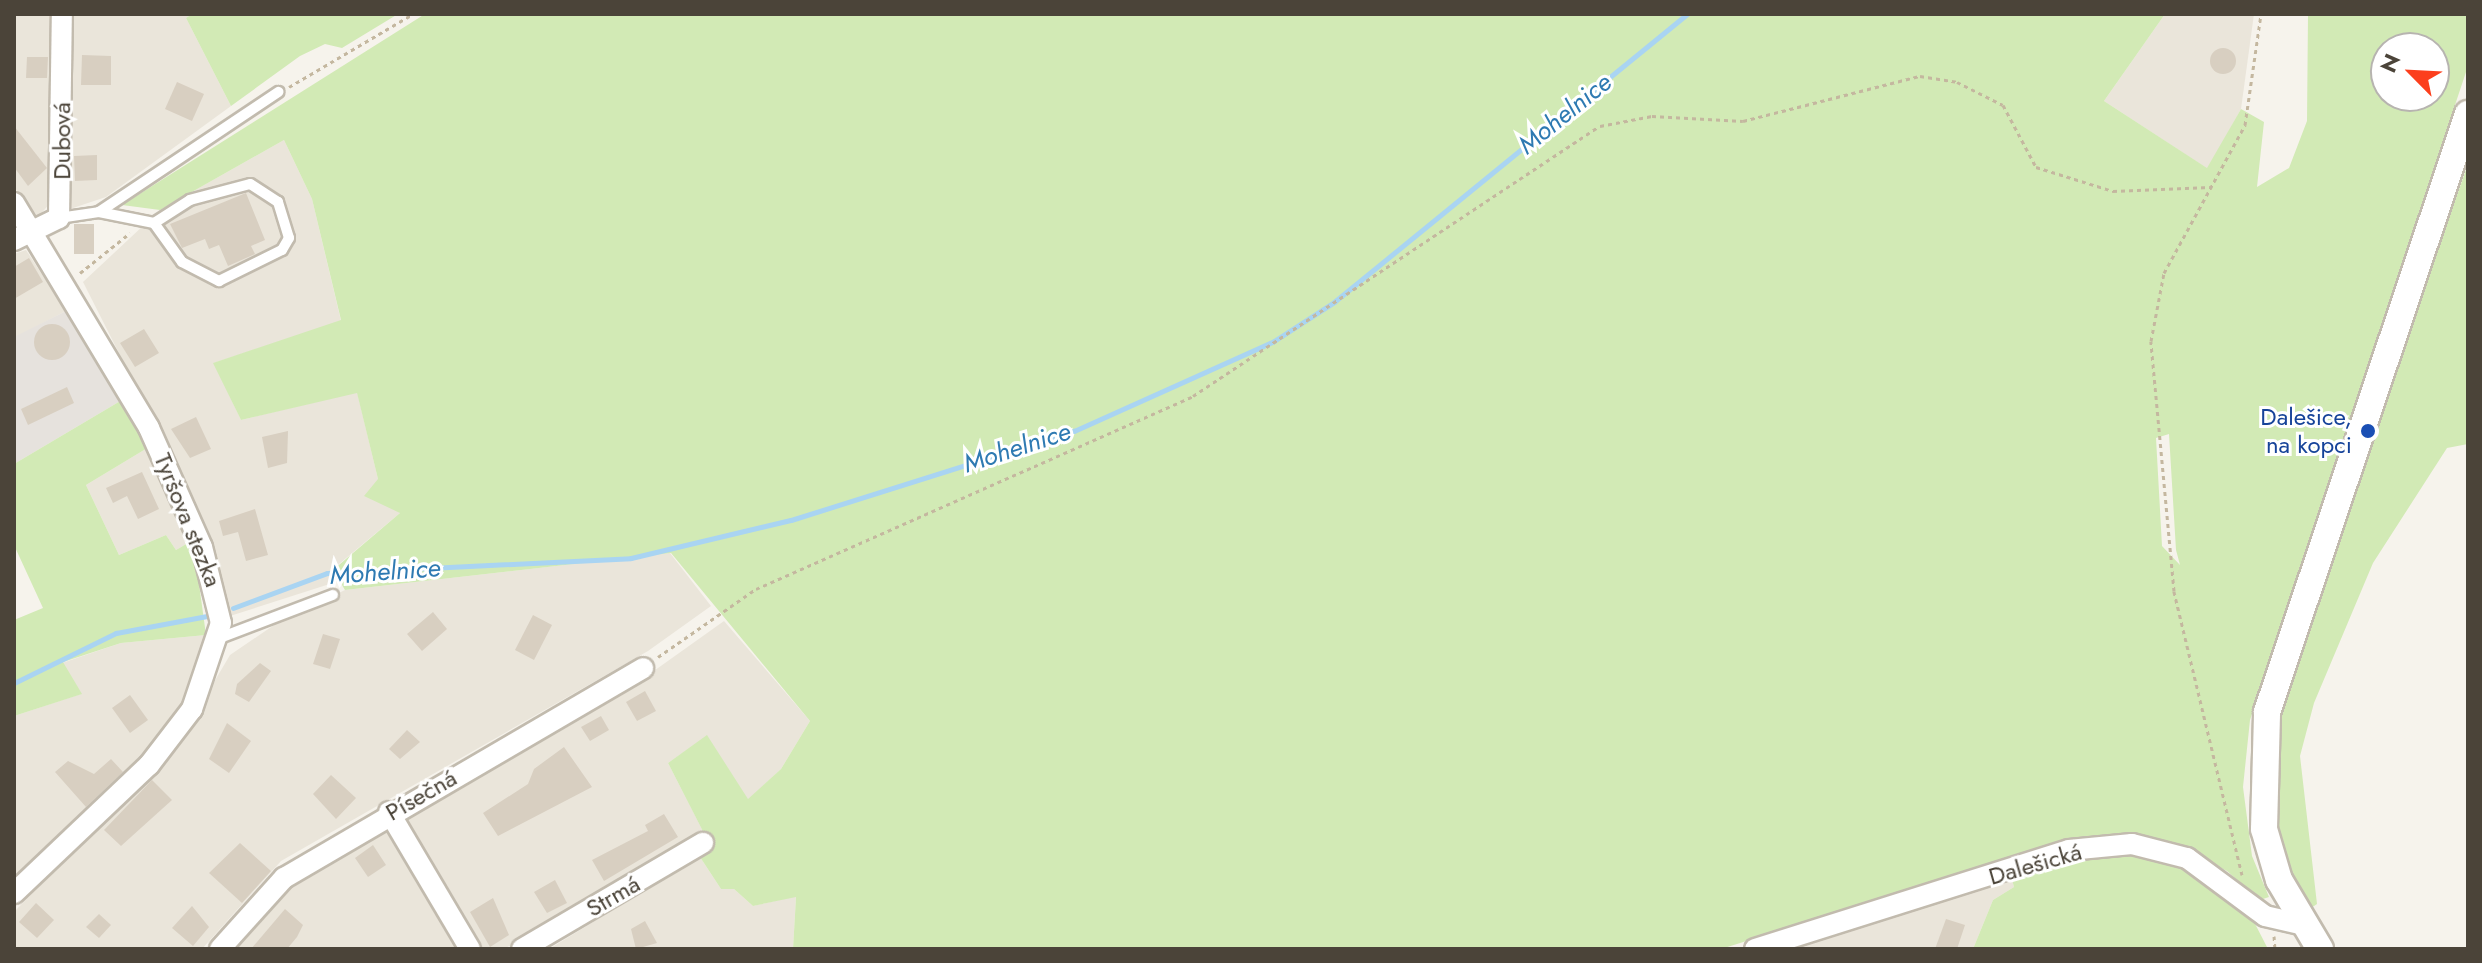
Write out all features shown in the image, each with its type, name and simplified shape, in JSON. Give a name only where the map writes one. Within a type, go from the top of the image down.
[{"type":"street","name":"Dubová","points":[[59,218],[62,14]]},
{"type":"street","points":[[2320,949],[2303,925],[2264,829],[2267,712],[2468,114]]},
{"type":"street","name":"Tyršova stezka","points":[[14,203],[23,237],[66,281],[149,428],[202,547],[221,602],[217,639],[192,709],[149,765],[14,893]]},
{"type":"street","points":[[23,237],[59,218]]},
{"type":"street","name":"Písečná","points":[[220,949],[284,878],[389,812],[643,668]]},
{"type":"street","points":[[389,812],[470,949]]},
{"type":"street","name":"Strmá","points":[[522,949],[703,843]]},
{"type":"street","name":"Dalešická","points":[[1755,949],[2069,850],[2132,844],[2187,858],[2251,905],[2303,925]]},
{"type":"lane","points":[[99,212],[278,92]]},
{"type":"lane","points":[[59,218],[99,212],[154,223],[190,200],[250,184],[278,202],[289,238],[282,250],[219,281],[182,262],[154,223]]},
{"type":"lane","points":[[217,639],[333,595]]},
{"type":"path","points":[[278,92],[413,14]]},
{"type":"path","points":[[2251,905],[2211,768],[2174,591],[2151,341],[2164,273],[2245,125],[2261,14]]},
{"type":"path","points":[[643,668],[756,589],[1193,396],[1600,126],[1652,116],[1743,121],[1920,76],[1957,82],[2003,105],[2036,167],[2113,191],[2210,187]]},
{"type":"path","points":[[66,281],[101,262],[142,221]]},
{"type":"shaded area","points":[[14,14],[53,14],[52,201],[38,217],[14,187]]},
{"type":"shaded area","points":[[68,14],[192,14],[186,18],[231,106],[106,197],[70,209]]},
{"type":"shaded area","points":[[2165,14],[2254,14],[2241,109],[2208,169],[2104,101]]},
{"type":"shaded area","points":[[284,140],[312,199],[341,321],[214,363],[241,420],[357,392],[378,479],[400,513],[333,569],[339,581],[230,616],[198,509],[83,282],[160,210]]},
{"type":"shaded area","points":[[26,250],[66,311],[14,338],[14,254]]},
{"type":"shaded area","points":[[66,311],[122,400],[14,464],[14,337]]},
{"type":"shaded area","points":[[149,447],[193,540],[176,550],[166,535],[119,555],[86,485]]},
{"type":"shaded area","points":[[670,553],[711,606],[648,651],[281,861],[202,949],[14,949],[14,912],[175,748],[230,655],[277,623],[345,590]]},
{"type":"shaded area","points":[[724,621],[810,721],[781,769],[748,800],[707,736],[668,763],[703,831],[504,949],[479,949],[401,819],[651,673]]},
{"type":"shaded area","points":[[206,635],[184,699],[135,766],[14,883],[14,716],[81,694],[62,663],[121,643]]},
{"type":"shaded area","points":[[386,828],[458,949],[236,949],[287,891]]},
{"type":"shaded area","points":[[700,857],[721,889],[734,889],[753,906],[796,896],[793,949],[549,949]]},
{"type":"shaded area","points":[[2011,876],[2014,887],[1993,900],[1973,949],[1783,949]]},
{"type":"green space","points":[[192,14],[398,14],[342,48],[325,44],[300,56],[231,106],[186,18]]},
{"type":"green space","points":[[425,14],[2165,14],[2104,101],[2207,168],[2241,109],[2264,122],[2257,187],[2289,168],[2307,121],[2308,14],[2468,14],[2468,66],[2250,720],[2243,787],[2252,856],[2269,897],[2260,900],[2227,871],[2181,848],[2128,835],[2073,839],[1721,949],[793,949],[796,897],[753,906],[734,889],[721,889],[700,857],[712,849],[668,763],[707,735],[748,799],[781,769],[810,721],[671,553],[345,590],[333,570],[400,513],[364,496],[378,479],[357,393],[241,420],[213,363],[341,320],[312,199],[284,140],[160,210],[122,205]],"holes":[[[2169,434],[2176,550],[2180,565],[2162,546],[2156,438]]]},
{"type":"green space","points":[[2468,164],[2468,444],[2447,448],[2373,563],[2314,703],[2300,756],[2317,904],[2308,910],[2274,831],[2278,698]]},
{"type":"green space","points":[[122,400],[149,447],[86,485],[119,555],[166,535],[176,550],[193,540],[206,635],[121,643],[63,662],[82,694],[14,716],[14,620],[43,608],[14,545],[14,464]]},
{"type":"green space","points":[[2117,849],[2179,864],[2251,916],[2268,949],[1973,949],[1993,900],[2014,887],[2011,876]]},
{"type":"building","points":[[2223,48],[2232,52],[2236,61],[2232,70],[2223,74],[2214,70],[2210,61],[2214,52]]},
{"type":"building","points":[[82,55],[111,56],[111,85],[81,85]]},
{"type":"building","points":[[27,57],[48,57],[47,78],[26,78]]},
{"type":"building","points":[[177,82],[204,94],[192,121],[165,109]]},
{"type":"building","points":[[14,126],[47,168],[28,186],[14,167]]},
{"type":"building","points":[[97,155],[97,180],[75,181],[74,156]]},
{"type":"building","points":[[246,193],[265,240],[251,246],[255,254],[228,266],[219,245],[209,249],[205,239],[182,248],[170,224]]},
{"type":"building","points":[[74,224],[94,224],[94,254],[74,254]]},
{"type":"building","points":[[29,258],[43,282],[14,299],[14,267]]},
{"type":"building","points":[[52,324],[65,329],[70,342],[65,355],[52,360],[39,355],[34,342],[39,329]]},
{"type":"building","points":[[144,329],[159,353],[135,367],[120,343]]},
{"type":"building","points":[[67,387],[74,403],[28,425],[21,409]]},
{"type":"building","points":[[196,417],[211,449],[190,458],[171,429]]},
{"type":"building","points":[[288,431],[287,463],[268,468],[262,437]]},
{"type":"building","points":[[142,472],[159,509],[138,519],[127,496],[113,503],[106,488]]},
{"type":"building","points":[[255,509],[268,555],[246,561],[238,532],[223,536],[219,521]]},
{"type":"building","points":[[433,612],[447,629],[422,651],[407,634]]},
{"type":"building","points":[[533,615],[552,625],[534,660],[515,650]]},
{"type":"building","points":[[323,634],[340,639],[330,669],[313,664]]},
{"type":"building","points":[[260,663],[271,671],[249,702],[235,694],[237,684]]},
{"type":"building","points":[[645,691],[656,711],[637,721],[626,702]]},
{"type":"building","points":[[130,695],[148,720],[130,733],[112,708]]},
{"type":"building","points":[[601,716],[609,730],[590,741],[581,727]]},
{"type":"building","points":[[227,723],[251,741],[229,773],[209,759]]},
{"type":"building","points":[[407,730],[420,742],[400,759],[389,749]]},
{"type":"building","points":[[564,747],[592,787],[498,836],[483,813],[528,784],[534,769]]},
{"type":"building","points":[[111,759],[123,772],[86,807],[55,772],[68,761],[94,774]]},
{"type":"building","points":[[331,775],[356,798],[336,819],[313,794]]},
{"type":"building","points":[[152,780],[172,800],[121,846],[104,830]]},
{"type":"building","points":[[664,814],[678,837],[604,881],[592,860],[648,831],[645,825]]},
{"type":"building","points":[[240,843],[271,871],[242,903],[209,873]]},
{"type":"building","points":[[373,845],[386,865],[368,877],[355,858]]},
{"type":"building","points":[[555,880],[567,903],[547,913],[534,892]]},
{"type":"building","points":[[493,898],[509,935],[490,947],[470,912]]},
{"type":"building","points":[[36,903],[54,920],[37,938],[19,922]]},
{"type":"building","points":[[192,906],[209,927],[193,946],[172,928]]},
{"type":"building","points":[[285,909],[303,925],[287,949],[251,949]]},
{"type":"building","points":[[99,914],[111,925],[99,938],[86,927]]},
{"type":"building","points":[[1946,919],[1965,925],[1957,949],[1935,949]]},
{"type":"building","points":[[645,921],[657,943],[636,949],[631,929]]},
{"type":"waterway","name":"Mohelnice","points":[[233,608],[327,573],[631,558],[791,520],[1074,431],[1274,341],[1334,302],[1687,14]]},
{"type":"waterway","name":"Mohelnice","points":[[14,683],[116,633],[212,615]]},
{"type":"place","name":"Dalešice, na kopci","points":[[2368,431]]}]
